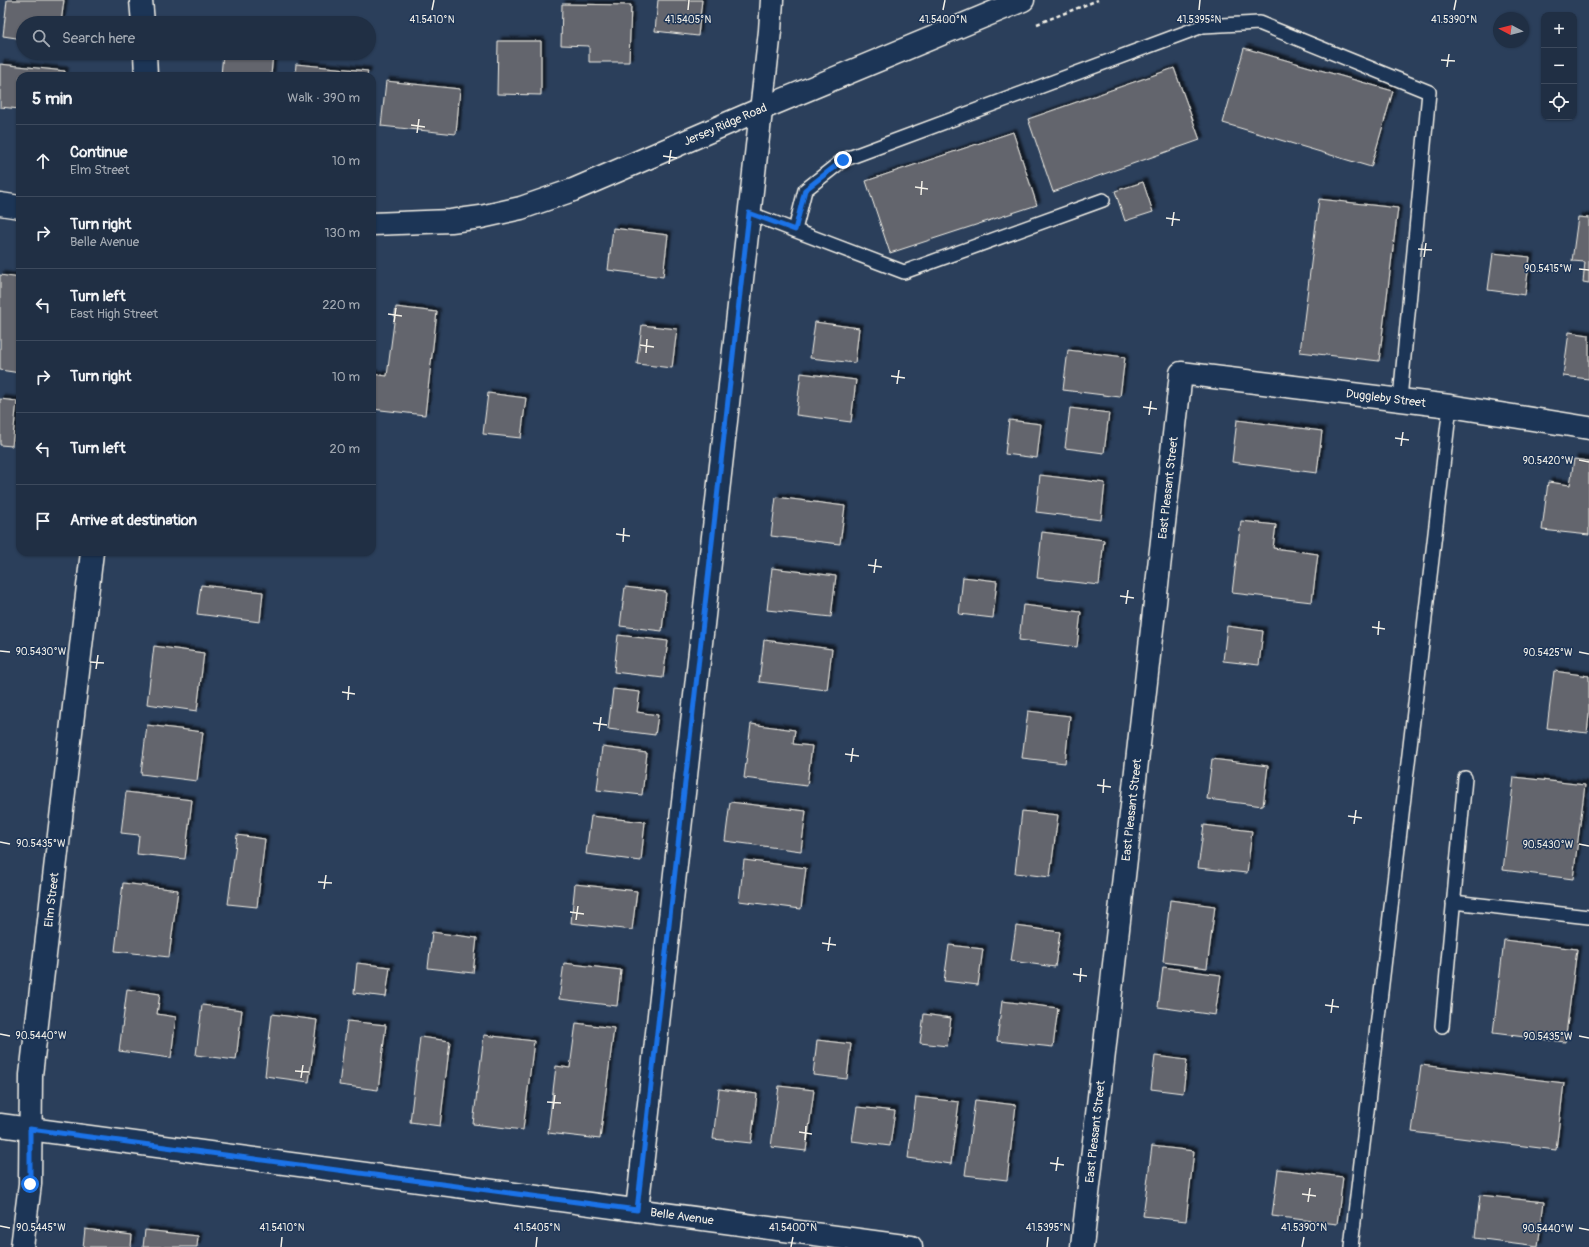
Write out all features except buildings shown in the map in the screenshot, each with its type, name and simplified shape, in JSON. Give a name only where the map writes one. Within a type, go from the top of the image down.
[{"type":"street","points":[[141,0],[142,16]]},
{"type":"street","points":[[637,1210],[770,31],[772,0]]},
{"type":"street","name":"Jersey Ridge Road","points":[[376,224],[451,221],[481,217],[520,208],[573,190],[761,109],[1023,0]]},
{"type":"street","points":[[145,60],[146,72]]},
{"type":"street","points":[[0,204],[16,206]]},
{"type":"street","name":"Duggleby Street","points":[[1181,373],[1400,399],[1589,428]]},
{"type":"street","name":"East Pleasant Street","points":[[1082,1247],[1181,373]]},
{"type":"street","name":"Elm Street","points":[[22,1247],[30,1184],[31,1075],[92,556]]},
{"type":"street","name":"Belle Avenue","points":[[0,1125],[911,1247]]},
{"type":"lane","points":[[795,230],[805,190],[843,160],[1202,26],[1259,23],[1429,92],[1400,399]]},
{"type":"lane","points":[[749,213],[904,272],[1102,200]]},
{"type":"lane","points":[[1351,1247],[1450,406]]},
{"type":"lane","points":[[1442,1026],[1465,778]]},
{"type":"lane","points":[[1453,902],[1589,917]]},
{"type":"route","points":[[30,1184],[30,1129],[637,1210],[749,213],[795,230],[805,190],[843,160]]}]
